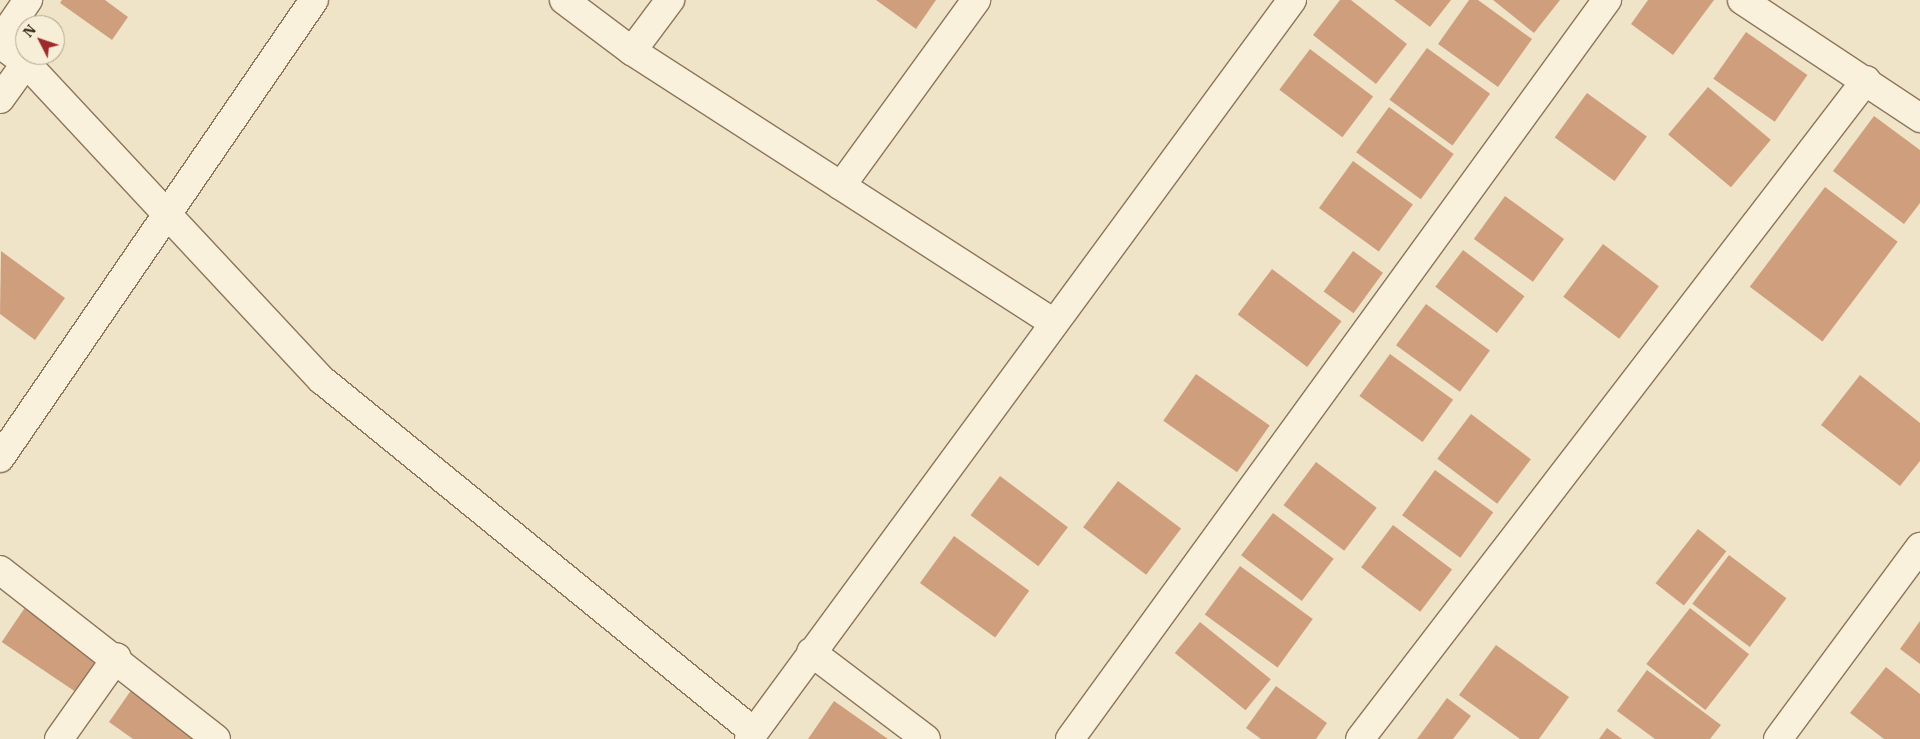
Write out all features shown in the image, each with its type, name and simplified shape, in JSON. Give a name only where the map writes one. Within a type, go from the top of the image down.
[{"type":"street","points":[[15,55],[0,43],[28,0]]},
{"type":"street","points":[[0,458],[170,215],[314,0]]},
{"type":"street","points":[[564,0],[632,51],[1054,323]]},
{"type":"street","points":[[632,51],[670,0]]},
{"type":"street","points":[[841,186],[976,0]]},
{"type":"street","points":[[27,65],[170,215],[322,380],[751,735],[1292,0]]},
{"type":"street","points":[[1070,739],[1607,0]]},
{"type":"street","points":[[1742,0],[1866,80],[1920,118]]},
{"type":"street","points":[[0,98],[25,65]]},
{"type":"street","points":[[1360,739],[1866,80]]},
{"type":"street","points":[[1778,739],[1920,547]]},
{"type":"street","points":[[0,570],[117,657],[216,739]]},
{"type":"street","points":[[811,652],[926,739]]},
{"type":"street","points":[[59,739],[117,657]]},
{"type":"building","points":[[62,0],[105,0],[128,17],[112,40],[60,3]]},
{"type":"building","points":[[876,0],[936,0],[916,29]]},
{"type":"building","points":[[1340,0],[1351,0],[1407,44],[1376,84],[1313,35]]},
{"type":"building","points":[[1394,0],[1451,0],[1430,27]]},
{"type":"building","points":[[1469,0],[1478,0],[1532,39],[1498,87],[1438,44]]},
{"type":"building","points":[[1493,0],[1560,0],[1534,33]]},
{"type":"building","points":[[1648,0],[1714,0],[1673,55],[1631,24]]},
{"type":"building","points":[[1746,32],[1807,75],[1775,122],[1713,79]]},
{"type":"building","points":[[1427,48],[1490,94],[1452,146],[1389,100]]},
{"type":"building","points":[[1310,49],[1373,97],[1342,137],[1279,90]]},
{"type":"building","points":[[1708,87],[1771,140],[1731,187],[1668,134]]},
{"type":"building","points":[[1587,93],[1647,136],[1615,181],[1555,137]]},
{"type":"building","points":[[1389,107],[1454,154],[1421,199],[1356,152]]},
{"type":"building","points":[[1874,116],[1920,150],[1920,203],[1904,224],[1833,171]]},
{"type":"building","points":[[1353,161],[1413,204],[1379,251],[1319,208]]},
{"type":"building","points":[[1825,187],[1898,242],[1822,342],[1750,287]]},
{"type":"building","points":[[1505,196],[1564,239],[1533,282],[1474,239]]},
{"type":"building","points":[[1603,244],[1659,286],[1619,339],[1563,297]]},
{"type":"building","points":[[1463,250],[1524,296],[1497,333],[1435,287]]},
{"type":"building","points":[[1,251],[65,298],[35,340],[0,314]]},
{"type":"building","points":[[1353,251],[1383,273],[1354,313],[1324,291]]},
{"type":"building","points":[[1272,269],[1341,321],[1307,367],[1238,315]]},
{"type":"building","points":[[1426,304],[1490,350],[1460,392],[1396,345]]},
{"type":"building","points":[[1390,354],[1453,400],[1423,442],[1359,396]]},
{"type":"building","points":[[1196,374],[1270,426],[1237,472],[1163,421]]},
{"type":"building","points":[[1860,375],[1920,423],[1920,461],[1900,486],[1821,425]]},
{"type":"building","points":[[1471,414],[1531,459],[1497,504],[1437,459]]},
{"type":"building","points":[[1316,462],[1377,508],[1344,551],[1284,505]]},
{"type":"building","points":[[1435,470],[1493,512],[1460,558],[1402,515]]},
{"type":"building","points":[[1000,476],[1068,527],[1038,566],[971,515]]},
{"type":"building","points":[[1118,481],[1181,529],[1146,575],[1083,527]]},
{"type":"building","points":[[1273,513],[1334,559],[1302,601],[1241,555]]},
{"type":"building","points":[[1393,525],[1452,570],[1420,612],[1361,567]]},
{"type":"building","points":[[1698,529],[1726,551],[1684,606],[1656,583]]},
{"type":"building","points":[[954,536],[1029,591],[995,638],[920,583]]},
{"type":"building","points":[[1729,555],[1787,598],[1750,647],[1692,604]]},
{"type":"building","points":[[1240,566],[1313,619],[1278,667],[1205,615]]},
{"type":"building","points":[[28,603],[104,654],[78,693],[2,642]]},
{"type":"building","points":[[1690,608],[1749,654],[1705,710],[1646,664]]},
{"type":"building","points":[[1920,621],[1920,664],[1900,649]]},
{"type":"building","points":[[1200,622],[1271,679],[1246,710],[1175,653]]},
{"type":"building","points":[[1496,645],[1569,697],[1539,739],[1520,739],[1459,695]]},
{"type":"building","points":[[1886,667],[1920,694],[1920,739],[1884,739],[1850,713]]},
{"type":"building","points":[[1647,670],[1721,725],[1710,739],[1655,739],[1617,711]]},
{"type":"building","points":[[134,686],[196,732],[192,739],[133,739],[109,722]]},
{"type":"building","points":[[1276,686],[1327,723],[1316,739],[1261,739],[1246,728]]},
{"type":"building","points":[[1447,698],[1471,716],[1453,739],[1417,739]]},
{"type":"building","points":[[834,701],[888,739],[808,739]]},
{"type":"building","points":[[1607,728],[1622,739],[1599,739]]}]
